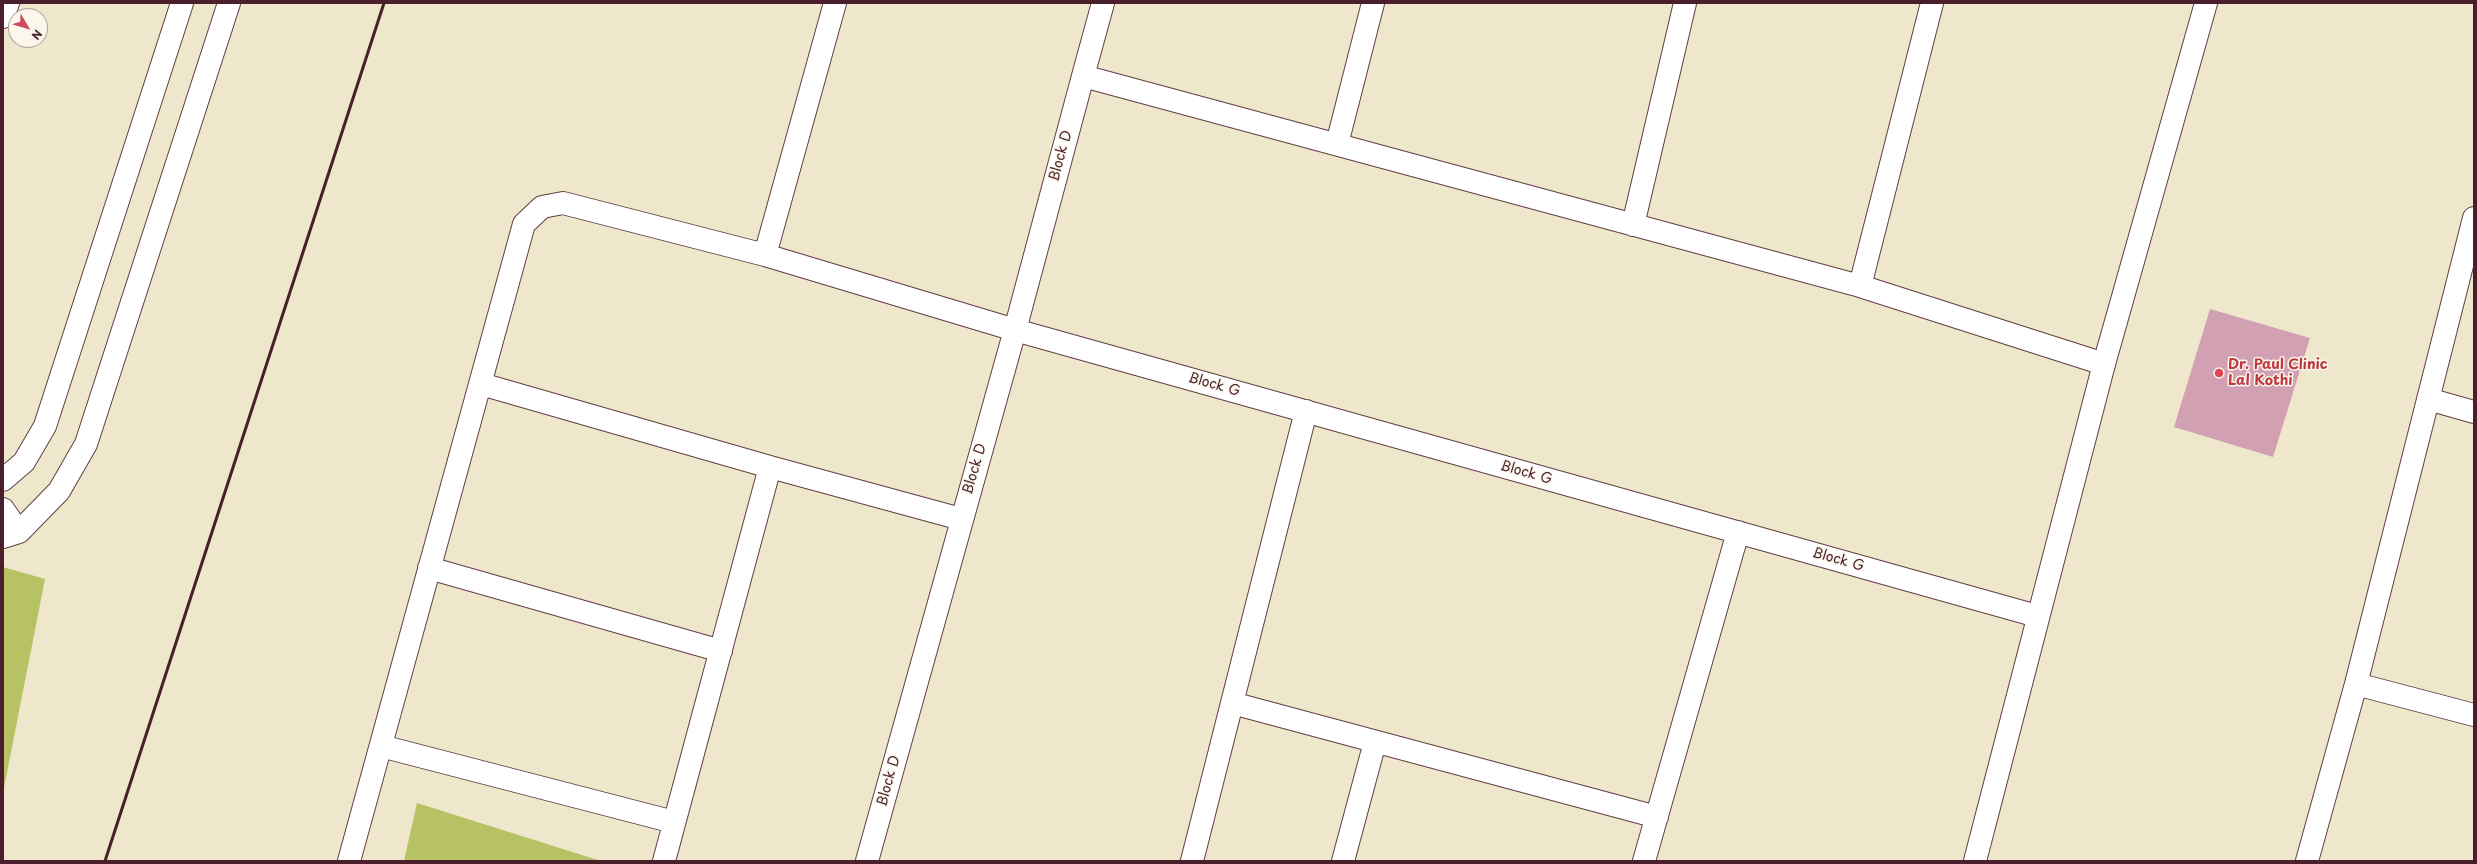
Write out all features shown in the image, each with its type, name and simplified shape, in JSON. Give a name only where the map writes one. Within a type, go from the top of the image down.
[{"type":"street","points":[[3,17],[8,3]]},
{"type":"street","points":[[3,480],[24,462],[45,426],[182,3]]},
{"type":"street","points":[[3,508],[11,535],[59,491],[86,444],[229,3]]},
{"type":"street","points":[[765,255],[835,3]]},
{"type":"street","name":"Block D","points":[[867,861],[961,519],[1015,330],[1103,3]]},
{"type":"street","points":[[1337,144],[1373,3]]},
{"type":"street","points":[[1633,225],[1685,3]]},
{"type":"street","points":[[1860,286],[1932,3]]},
{"type":"street","points":[[1974,861],[2104,364],[2206,3]]},
{"type":"street","points":[[1083,76],[1860,286],[2104,364]]},
{"type":"street","name":"Block G","points":[[349,861],[382,746],[429,568],[524,224],[542,207],[563,203],[765,255],[1015,330],[2037,616]]},
{"type":"street","points":[[2307,861],[2356,684],[2474,218]]},
{"type":"street","points":[[481,384],[770,467],[961,519]]},
{"type":"street","points":[[2428,399],[2474,412]]},
{"type":"street","points":[[1192,861],[1306,411]]},
{"type":"street","points":[[664,861],[770,467]]},
{"type":"street","points":[[1644,861],[1738,532]]},
{"type":"street","points":[[429,568],[721,651]]},
{"type":"street","points":[[2356,684],[2474,715]]},
{"type":"street","points":[[1232,703],[1657,817]]},
{"type":"street","points":[[1343,861],[1375,742]]},
{"type":"street","points":[[382,746],[674,822]]},
{"type":"green space","points":[[3,567],[45,579],[3,793]]},
{"type":"green space","points":[[417,803],[601,861],[404,861]]},
{"type":"building","points":[[2210,309],[2310,338],[2273,457],[2174,427]]},
{"type":"railway","points":[[105,861],[384,3]]},
{"type":"place","name":"Dr. Paul Clinic Lal Kothi","points":[[2219,373]]}]
